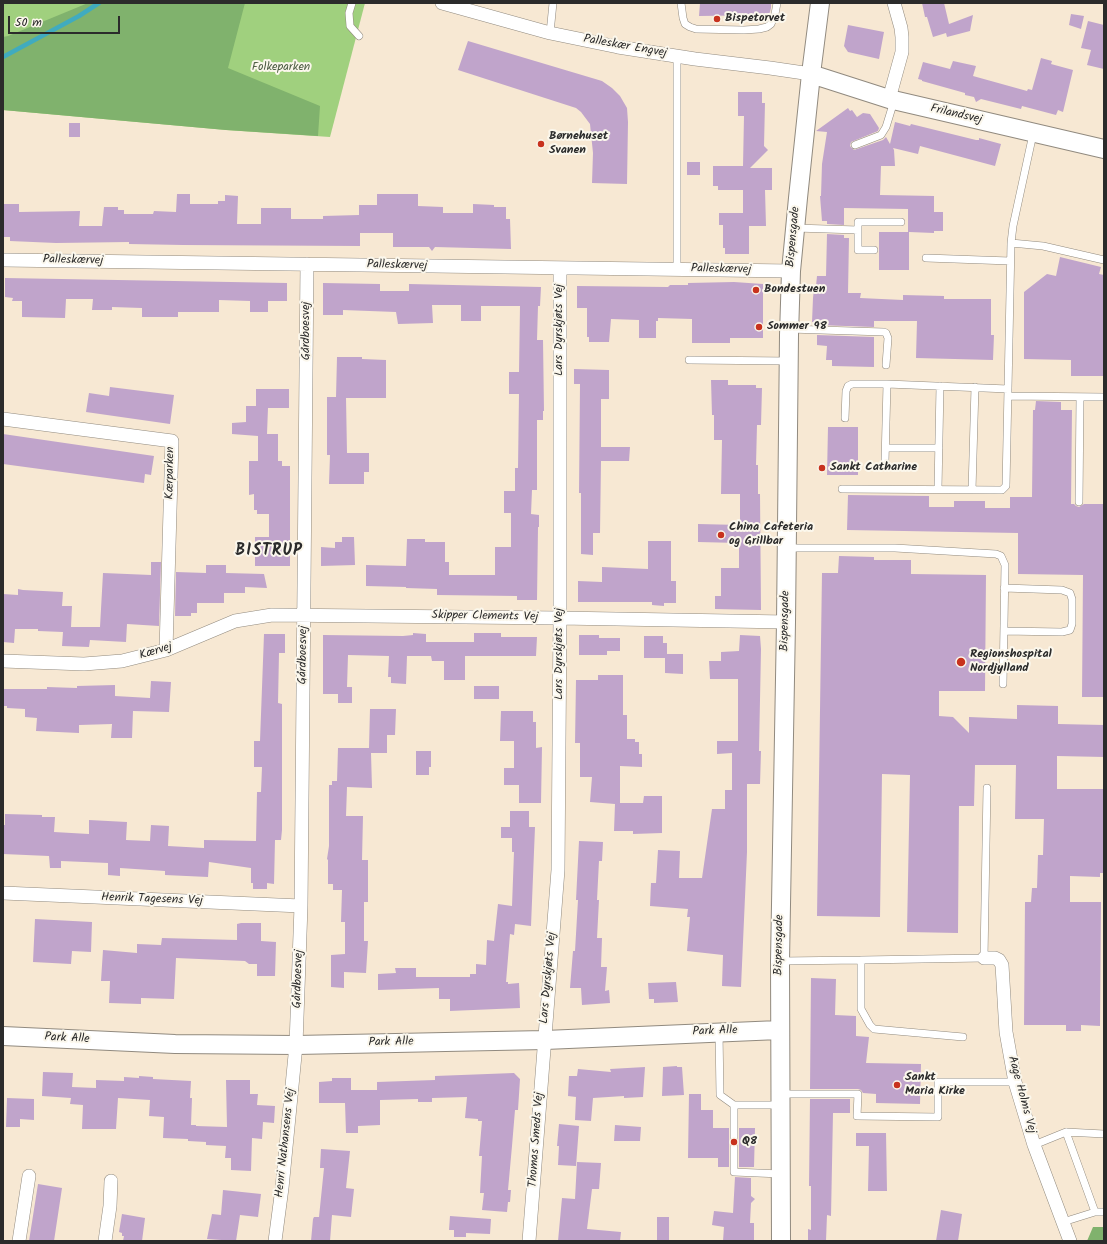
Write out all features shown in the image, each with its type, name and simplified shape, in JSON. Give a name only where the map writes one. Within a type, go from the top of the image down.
[{"type":"street","name":"Palleskær Engvej","points":[[442,3],[550,33],[618,47],[811,74]]},
{"type":"street","name":"Bispensgade","points":[[781,1241],[779,1030],[789,329],[791,271],[795,228],[820,3]]},
{"type":"street","points":[[892,100],[902,52],[901,28],[894,3]]},
{"type":"street","name":"Frilandsvej","points":[[811,74],[892,100],[1033,134],[1104,149]]},
{"type":"street","name":"Palleskærvej","points":[[3,260],[791,271]]},
{"type":"street","name":"Gårdboesvej","points":[[296,1045],[301,906],[307,264]]},
{"type":"street","name":"Lars Dyrskjøts Vej","points":[[544,1040],[558,870],[560,268]]},
{"type":"street","name":"Kærparken","points":[[3,418],[172,441],[166,650]]},
{"type":"street","name":"Kærvej","points":[[3,661],[84,664],[122,661],[166,650],[235,621],[272,615],[304,616]]},
{"type":"street","name":"Skipper Clements Vej","points":[[304,616],[786,622]]},
{"type":"street","name":"Henrik Tagesens Vej","points":[[3,893],[301,906]]},
{"type":"street","name":"Aage Holms Vej","points":[[984,958],[995,958],[999,960],[1002,965],[1006,1032],[1015,1082],[1034,1144],[1070,1241]]},
{"type":"street","name":"Park Alle","points":[[3,1036],[175,1044],[296,1045],[544,1040],[779,1030]]},
{"type":"street","name":"Thomas Smeds Vej","points":[[529,1241],[544,1040]]},
{"type":"street","name":"Henri Nathansens Vej","points":[[275,1241],[282,1188],[296,1045]]},
{"type":"street","points":[[20,1241],[30,1176]]},
{"type":"street","points":[[105,1241],[110,1206],[111,1181]]},
{"type":"lane","points":[[352,3],[350,26],[359,36]]},
{"type":"lane","points":[[550,33],[553,3]]},
{"type":"lane","points":[[681,3],[685,24],[690,27],[696,29],[744,30],[759,29],[771,24],[777,3]]},
{"type":"lane","points":[[677,56],[677,269]]},
{"type":"lane","points":[[855,145],[881,135],[886,127],[892,100]]},
{"type":"lane","points":[[842,489],[1002,490],[1006,486],[1011,243],[1013,226],[1033,134]]},
{"type":"lane","points":[[874,250],[858,250],[858,222],[902,222]]},
{"type":"lane","points":[[795,228],[858,230]]},
{"type":"lane","points":[[1011,243],[1042,246],[1104,260]]},
{"type":"lane","points":[[926,258],[1010,261]]},
{"type":"lane","points":[[789,329],[884,332],[888,338],[886,365]]},
{"type":"lane","points":[[689,360],[789,361]]},
{"type":"lane","points":[[845,418],[846,390],[848,386],[852,384],[975,387],[1008,392],[1080,397],[1104,397]]},
{"type":"lane","points":[[885,462],[887,384]]},
{"type":"lane","points":[[938,489],[940,386]]},
{"type":"lane","points":[[972,490],[975,387]]},
{"type":"lane","points":[[1079,502],[1080,397]]},
{"type":"lane","points":[[886,448],[939,448]]},
{"type":"lane","points":[[787,548],[895,548],[996,554],[1001,556],[1005,565],[1003,684]]},
{"type":"lane","points":[[1004,588],[1062,590],[1070,593],[1072,599],[1072,624],[1070,630],[1062,632],[1004,631]]},
{"type":"lane","points":[[780,961],[984,958],[987,788]]},
{"type":"lane","points":[[861,960],[861,1009],[870,1025],[874,1028],[964,1037]]},
{"type":"lane","points":[[719,1032],[720,1095],[734,1105],[780,1099],[858,1094],[857,1116],[938,1117],[938,1082],[1015,1082]]},
{"type":"lane","points":[[734,1105],[734,1172],[781,1174]]},
{"type":"lane","points":[[1066,1132],[1095,1212]]},
{"type":"lane","points":[[1034,1144],[1066,1132],[1104,1134]]},
{"type":"lane","points":[[1063,1222],[1095,1212],[1104,1212]]},
{"type":"green space","name":"Folkeparken","points":[[3,3],[365,3],[330,137],[226,130],[3,110]]},
{"type":"green space","name":"Folkeparken","points":[[88,3],[245,3],[228,68],[320,106],[318,136],[226,130],[3,110],[3,37]]},
{"type":"green space","points":[[1093,1227],[1104,1227],[1104,1241],[1087,1241]]},
{"type":"building","points":[[700,3],[771,3],[771,8],[769,15],[699,16]]},
{"type":"building","points":[[922,3],[944,3],[949,24],[973,15],[970,31],[947,37],[946,33],[933,37],[927,17],[925,17]]},
{"type":"building","points":[[1071,14],[1084,16],[1081,29],[1069,25]]},
{"type":"building","points":[[1088,21],[1104,25],[1104,69],[1087,65],[1091,50],[1081,48]]},
{"type":"building","points":[[848,25],[884,32],[879,59],[848,52],[844,46]]},
{"type":"building","points":[[468,41],[602,81],[612,88],[620,96],[627,108],[627,184],[592,183],[593,153],[590,124],[576,108],[458,70]]},
{"type":"building","points":[[1041,58],[1052,61],[1051,64],[1073,70],[1063,112],[1058,110],[1056,115],[1022,106],[1021,109],[981,99],[976,102],[974,97],[965,95],[965,93],[918,79],[923,62],[950,69],[953,61],[976,66],[973,76],[1027,91],[1028,89],[1032,90]]},
{"type":"building","points":[[738,92],[762,92],[762,103],[765,103],[764,146],[768,150],[750,168],[772,168],[772,190],[765,190],[766,226],[749,226],[749,254],[725,254],[725,248],[723,248],[723,225],[719,225],[719,213],[743,213],[743,190],[718,190],[718,186],[713,186],[713,166],[743,166],[744,116],[738,116]]},
{"type":"building","points":[[848,108],[850,111],[852,110],[857,117],[863,113],[870,114],[879,128],[878,131],[851,142],[850,146],[854,150],[883,140],[886,137],[890,144],[895,122],[910,126],[911,124],[976,140],[979,140],[979,138],[1001,144],[995,166],[920,146],[918,154],[893,148],[895,166],[881,166],[880,195],[934,196],[934,212],[943,212],[943,231],[934,231],[934,233],[909,232],[909,270],[879,270],[879,232],[908,232],[908,209],[844,208],[844,225],[827,224],[827,221],[822,221],[820,196],[822,164],[827,132],[816,131]]},
{"type":"building","points":[[69,123],[80,123],[80,137],[69,137]]},
{"type":"building","points":[[687,162],[700,162],[700,175],[687,175]]},
{"type":"building","points":[[177,194],[190,194],[190,204],[218,204],[218,201],[225,201],[225,195],[238,196],[237,224],[261,224],[261,208],[291,208],[291,219],[323,219],[323,216],[359,215],[359,205],[377,205],[377,194],[418,194],[418,206],[443,207],[443,213],[473,213],[473,204],[494,205],[494,207],[506,207],[506,219],[510,219],[511,249],[435,247],[432,251],[429,247],[393,247],[393,233],[360,233],[360,246],[183,245],[129,244],[129,242],[56,243],[10,241],[10,237],[3,237],[3,204],[19,204],[19,212],[80,211],[79,226],[102,226],[104,207],[118,207],[118,210],[124,210],[124,214],[153,214],[154,211],[176,212]]},
{"type":"building","points":[[827,234],[844,235],[844,238],[849,238],[848,293],[861,293],[860,298],[903,300],[903,295],[944,296],[944,299],[991,299],[991,335],[994,335],[993,360],[916,358],[917,321],[874,321],[874,327],[817,325],[817,322],[812,322],[813,298],[817,276],[826,276]]},
{"type":"building","points":[[1060,257],[1101,267],[1099,274],[1104,275],[1104,376],[1071,376],[1071,360],[1024,359],[1024,292],[1047,274],[1056,276]]},
{"type":"building","points":[[5,278],[287,283],[287,301],[268,301],[268,312],[250,312],[250,301],[219,300],[219,312],[178,312],[178,317],[142,317],[142,308],[112,307],[112,310],[92,310],[93,299],[66,299],[65,318],[22,317],[22,301],[12,301],[13,298],[5,297]]},
{"type":"building","points":[[734,282],[763,284],[763,338],[730,338],[730,343],[692,343],[692,319],[658,318],[658,321],[656,321],[656,338],[639,338],[639,320],[611,319],[609,342],[589,342],[589,337],[587,337],[587,308],[577,308],[577,286],[668,287],[670,285],[688,285],[688,283]]},
{"type":"building","points":[[323,283],[380,284],[380,291],[409,291],[409,284],[541,287],[540,306],[538,306],[537,340],[543,340],[544,411],[543,420],[537,420],[537,490],[532,490],[531,514],[539,515],[537,600],[517,600],[517,596],[437,595],[437,589],[366,586],[366,565],[406,566],[407,539],[425,539],[425,542],[445,542],[445,562],[449,562],[449,575],[495,575],[495,547],[511,547],[511,513],[504,513],[504,491],[515,491],[515,468],[518,468],[519,394],[509,394],[509,372],[519,372],[520,306],[481,306],[481,321],[461,321],[461,305],[432,305],[433,323],[398,324],[396,312],[343,310],[343,315],[323,315]]},
{"type":"building","points":[[817,335],[874,337],[874,367],[832,366],[832,360],[826,360],[827,346],[817,345]]},
{"type":"building","points":[[337,357],[362,357],[362,359],[386,360],[386,398],[346,398],[347,453],[369,453],[369,472],[364,472],[364,484],[329,484],[330,455],[327,455],[327,397],[336,397]]},
{"type":"building","points":[[574,369],[609,370],[609,399],[601,399],[601,447],[630,447],[629,461],[601,461],[600,533],[593,533],[593,555],[581,554],[581,493],[579,493],[580,384],[574,384]]},
{"type":"building","points":[[711,380],[728,380],[728,385],[756,385],[756,388],[762,388],[761,425],[757,425],[756,465],[758,465],[758,494],[760,494],[761,610],[715,609],[715,596],[721,596],[721,568],[739,568],[739,543],[698,542],[698,524],[740,525],[740,494],[721,494],[722,440],[714,440],[714,415],[712,415]]},
{"type":"building","points":[[110,387],[174,395],[170,424],[86,412],[89,393],[109,396]]},
{"type":"building","points":[[256,389],[289,389],[289,408],[268,408],[267,434],[278,434],[278,461],[282,461],[282,466],[290,466],[290,566],[255,566],[255,537],[269,537],[269,514],[257,514],[257,510],[254,510],[254,494],[249,495],[249,461],[258,461],[258,436],[232,434],[232,423],[246,422],[246,406],[256,406]]},
{"type":"building","points":[[1036,401],[1061,402],[1061,410],[1072,410],[1071,504],[1079,507],[1084,504],[1104,504],[1104,697],[1082,697],[1083,575],[1018,574],[1018,533],[847,530],[848,495],[929,496],[929,507],[954,507],[954,501],[985,501],[985,508],[1010,508],[1010,497],[1032,497],[1033,410],[1035,410]]},
{"type":"building","points":[[828,427],[858,427],[858,475],[827,475]]},
{"type":"building","points":[[3,434],[154,456],[151,475],[145,474],[144,483],[3,464]]},
{"type":"building","points":[[342,537],[354,537],[355,565],[321,566],[321,547],[335,548],[335,542],[342,542]]},
{"type":"building","points":[[648,541],[671,541],[671,581],[676,581],[676,603],[664,603],[664,606],[652,605],[652,602],[578,602],[578,581],[602,582],[602,567],[648,569]]},
{"type":"building","points":[[839,556],[874,557],[874,560],[911,560],[911,574],[986,575],[985,691],[939,691],[939,716],[953,717],[969,733],[969,717],[1017,719],[1017,705],[1058,706],[1058,724],[1104,725],[1104,757],[1057,756],[1057,789],[1104,789],[1104,873],[1100,873],[1100,877],[1070,876],[1070,902],[1101,902],[1100,1026],[1081,1025],[1081,1031],[1066,1031],[1066,1025],[1024,1025],[1025,902],[1031,902],[1032,888],[1037,888],[1038,855],[1043,855],[1044,819],[1015,819],[1016,765],[975,765],[974,806],[959,806],[958,933],[907,932],[910,775],[882,774],[880,917],[817,916],[822,573],[838,573]]},
{"type":"building","points":[[151,562],[161,562],[159,626],[127,624],[126,642],[90,640],[89,647],[62,646],[63,632],[38,631],[38,629],[15,629],[14,643],[3,642],[3,594],[18,595],[18,589],[63,592],[62,606],[72,606],[71,627],[100,627],[103,573],[151,575]]},
{"type":"building","points":[[206,565],[226,565],[226,573],[264,574],[267,588],[245,587],[245,593],[224,593],[224,603],[197,603],[197,613],[191,613],[191,616],[175,616],[176,572],[206,573]]},
{"type":"building","points":[[413,633],[426,634],[426,642],[474,642],[474,633],[501,633],[501,637],[537,637],[536,656],[465,656],[465,680],[444,680],[444,661],[432,661],[431,656],[407,656],[406,684],[391,683],[391,677],[388,677],[389,656],[348,655],[347,687],[352,687],[352,703],[338,703],[338,694],[323,694],[323,635],[403,636],[413,635]]},
{"type":"building","points":[[264,634],[285,634],[285,653],[279,653],[278,703],[282,704],[282,830],[281,840],[275,840],[274,884],[267,883],[267,889],[253,889],[253,883],[251,883],[251,868],[209,862],[208,877],[165,875],[165,871],[120,868],[120,876],[108,875],[108,863],[61,861],[61,868],[50,868],[49,856],[3,854],[3,825],[5,825],[5,814],[42,815],[42,817],[55,817],[54,832],[89,834],[89,820],[127,822],[126,840],[150,841],[151,825],[169,826],[168,846],[204,848],[204,840],[256,841],[257,792],[261,792],[262,767],[254,767],[254,741],[260,741]]},
{"type":"building","points":[[579,635],[599,635],[599,638],[620,638],[620,651],[607,651],[607,655],[579,655]]},
{"type":"building","points":[[740,635],[760,636],[761,649],[759,751],[761,751],[760,784],[747,784],[747,852],[741,987],[722,986],[723,955],[687,951],[690,917],[687,917],[688,909],[650,906],[651,883],[656,883],[658,850],[680,851],[679,878],[702,878],[712,809],[725,809],[725,790],[732,790],[732,753],[717,754],[717,741],[738,741],[738,679],[710,679],[709,661],[721,661],[721,652],[739,651]]},
{"type":"building","points":[[644,636],[663,636],[663,643],[667,643],[667,654],[683,654],[683,674],[665,673],[665,658],[644,658]]},
{"type":"building","points":[[598,675],[623,675],[623,715],[627,715],[627,739],[635,739],[635,742],[639,742],[639,754],[642,754],[642,767],[620,766],[620,803],[643,803],[644,796],[662,796],[662,833],[633,834],[633,831],[614,831],[615,804],[590,802],[592,777],[580,777],[580,743],[575,743],[576,680],[598,680]]},
{"type":"building","points":[[151,681],[171,682],[169,712],[133,711],[132,738],[111,738],[112,724],[79,725],[79,733],[36,731],[37,718],[25,717],[25,709],[7,708],[7,706],[3,706],[3,689],[47,689],[47,687],[77,688],[77,686],[115,685],[115,696],[150,698]]},
{"type":"building","points":[[474,686],[499,686],[499,699],[474,699]]},
{"type":"building","points":[[370,709],[396,709],[395,735],[387,735],[387,753],[371,753],[372,788],[347,787],[346,816],[363,816],[362,860],[368,860],[368,902],[364,902],[364,941],[368,941],[366,973],[344,972],[344,988],[331,987],[331,955],[345,954],[345,922],[341,922],[342,890],[333,890],[333,884],[328,884],[327,859],[329,846],[329,785],[332,785],[332,781],[337,781],[338,748],[369,748]]},
{"type":"building","points":[[501,711],[533,711],[533,722],[536,722],[536,748],[542,747],[541,803],[519,803],[519,785],[504,785],[504,768],[514,768],[514,741],[500,741]]},
{"type":"building","points":[[416,751],[431,751],[431,767],[429,767],[429,775],[416,775]]},
{"type":"building","points":[[510,811],[529,811],[529,827],[535,827],[531,926],[515,924],[514,935],[510,934],[506,982],[508,982],[508,984],[519,983],[520,1008],[450,1011],[450,999],[439,999],[439,988],[378,990],[378,974],[396,973],[395,968],[416,968],[416,977],[470,977],[470,974],[476,974],[476,964],[486,965],[487,940],[494,941],[498,904],[512,906],[514,852],[512,852],[512,838],[501,838],[501,827],[510,827]]},
{"type":"building","points":[[579,841],[603,842],[602,861],[599,861],[597,938],[602,938],[601,967],[607,967],[605,991],[609,990],[610,1003],[582,1005],[581,988],[570,988],[573,951],[575,951]]},
{"type":"building","points":[[35,919],[92,922],[91,952],[72,951],[71,964],[33,962]]},
{"type":"building","points":[[261,923],[261,941],[276,942],[275,976],[257,976],[257,964],[249,964],[245,961],[176,958],[174,999],[141,998],[141,1004],[109,1003],[110,981],[101,981],[103,950],[137,953],[137,944],[161,945],[162,938],[237,940],[237,924]]},
{"type":"building","points":[[811,978],[836,979],[835,1015],[856,1016],[856,1036],[869,1037],[866,1063],[921,1064],[920,1104],[876,1103],[876,1094],[863,1093],[858,1089],[810,1089]]},
{"type":"building","points":[[676,982],[678,1002],[654,1003],[654,999],[649,999],[648,983]]},
{"type":"building","points":[[645,1067],[643,1097],[624,1098],[624,1096],[593,1098],[591,1121],[575,1120],[576,1097],[568,1096],[569,1076],[577,1076],[578,1069],[611,1072],[610,1069]]},
{"type":"building","points":[[663,1067],[682,1067],[684,1095],[662,1096]]},
{"type":"building","points":[[43,1072],[73,1073],[72,1087],[96,1088],[96,1080],[124,1081],[124,1077],[139,1078],[139,1076],[153,1077],[153,1079],[191,1081],[191,1125],[196,1126],[227,1127],[226,1080],[250,1080],[250,1094],[258,1094],[257,1105],[275,1106],[274,1123],[263,1122],[262,1139],[252,1138],[251,1171],[231,1170],[231,1158],[225,1158],[226,1146],[206,1145],[206,1142],[188,1141],[188,1139],[163,1138],[164,1117],[149,1116],[150,1100],[118,1098],[116,1129],[82,1129],[83,1105],[70,1104],[71,1098],[42,1096]]},
{"type":"building","points":[[514,1073],[520,1079],[518,1110],[515,1110],[508,1190],[511,1190],[510,1202],[508,1202],[507,1212],[482,1210],[484,1193],[480,1193],[482,1156],[479,1156],[482,1121],[478,1121],[478,1119],[465,1118],[467,1097],[432,1098],[432,1102],[418,1102],[418,1099],[380,1100],[380,1125],[358,1126],[358,1133],[346,1133],[345,1103],[319,1103],[319,1082],[332,1081],[332,1078],[351,1078],[351,1090],[377,1090],[377,1082],[435,1080],[435,1076]]},
{"type":"building","points":[[689,1094],[701,1094],[701,1110],[713,1110],[713,1128],[729,1128],[729,1167],[718,1167],[718,1158],[688,1158]]},
{"type":"building","points":[[7,1098],[34,1099],[34,1120],[20,1119],[20,1127],[6,1127]]},
{"type":"building","points":[[810,1099],[850,1099],[850,1113],[833,1113],[831,1216],[827,1215],[826,1241],[808,1241],[808,1229],[811,1230],[811,1186],[809,1186]]},
{"type":"building","points":[[559,1124],[579,1126],[576,1166],[558,1165],[559,1146],[557,1146]]},
{"type":"building","points":[[615,1125],[641,1127],[640,1141],[614,1141]]},
{"type":"building","points":[[739,1128],[755,1128],[754,1167],[739,1167]]},
{"type":"building","points":[[856,1133],[886,1133],[887,1191],[868,1191],[869,1146],[856,1146]]},
{"type":"building","points":[[321,1149],[350,1151],[346,1188],[354,1189],[351,1217],[332,1215],[330,1241],[311,1241],[313,1219],[314,1217],[319,1217],[324,1168],[320,1168]]},
{"type":"building","points":[[577,1162],[601,1163],[599,1189],[592,1189],[587,1229],[621,1232],[620,1241],[558,1241],[562,1198],[575,1199]]},
{"type":"building","points":[[735,1177],[751,1178],[751,1196],[755,1199],[751,1203],[750,1223],[754,1223],[754,1241],[723,1241],[724,1227],[712,1225],[714,1211],[733,1213]]},
{"type":"building","points":[[38,1184],[62,1188],[54,1241],[29,1241]]},
{"type":"building","points":[[223,1190],[261,1194],[258,1217],[240,1215],[236,1241],[207,1239],[212,1214],[221,1215]]},
{"type":"building","points":[[941,1210],[962,1214],[958,1241],[936,1241]]},
{"type":"building","points":[[122,1214],[145,1218],[142,1241],[123,1241],[124,1236],[122,1236],[122,1233],[119,1232]]},
{"type":"building","points":[[450,1216],[491,1219],[490,1234],[466,1233],[466,1237],[454,1237],[454,1230],[449,1230]]},
{"type":"building","points":[[657,1217],[669,1217],[669,1240],[657,1240]]},
{"type":"waterway","points":[[3,57],[79,16],[99,3]]},
{"type":"place","name":"Bispetorvet","points":[[717,19]]},
{"type":"place","name":"Børnehuset Svanen","points":[[541,144]]},
{"type":"place","name":"Bondestuen","points":[[756,290]]},
{"type":"place","name":"Sommer 98","points":[[759,327]]},
{"type":"place","name":"Sankt Catharine","points":[[822,468]]},
{"type":"place","name":"China Cafeteria og Grillbar","points":[[721,535]]},
{"type":"place","name":"Regionshospital Nordjylland","points":[[961,662]]},
{"type":"place","name":"Sankt Maria Kirke","points":[[897,1085]]},
{"type":"place","name":"Q8","points":[[734,1142]]},
{"type":"district","name":"BISTRUP","points":[[269,552]]}]
